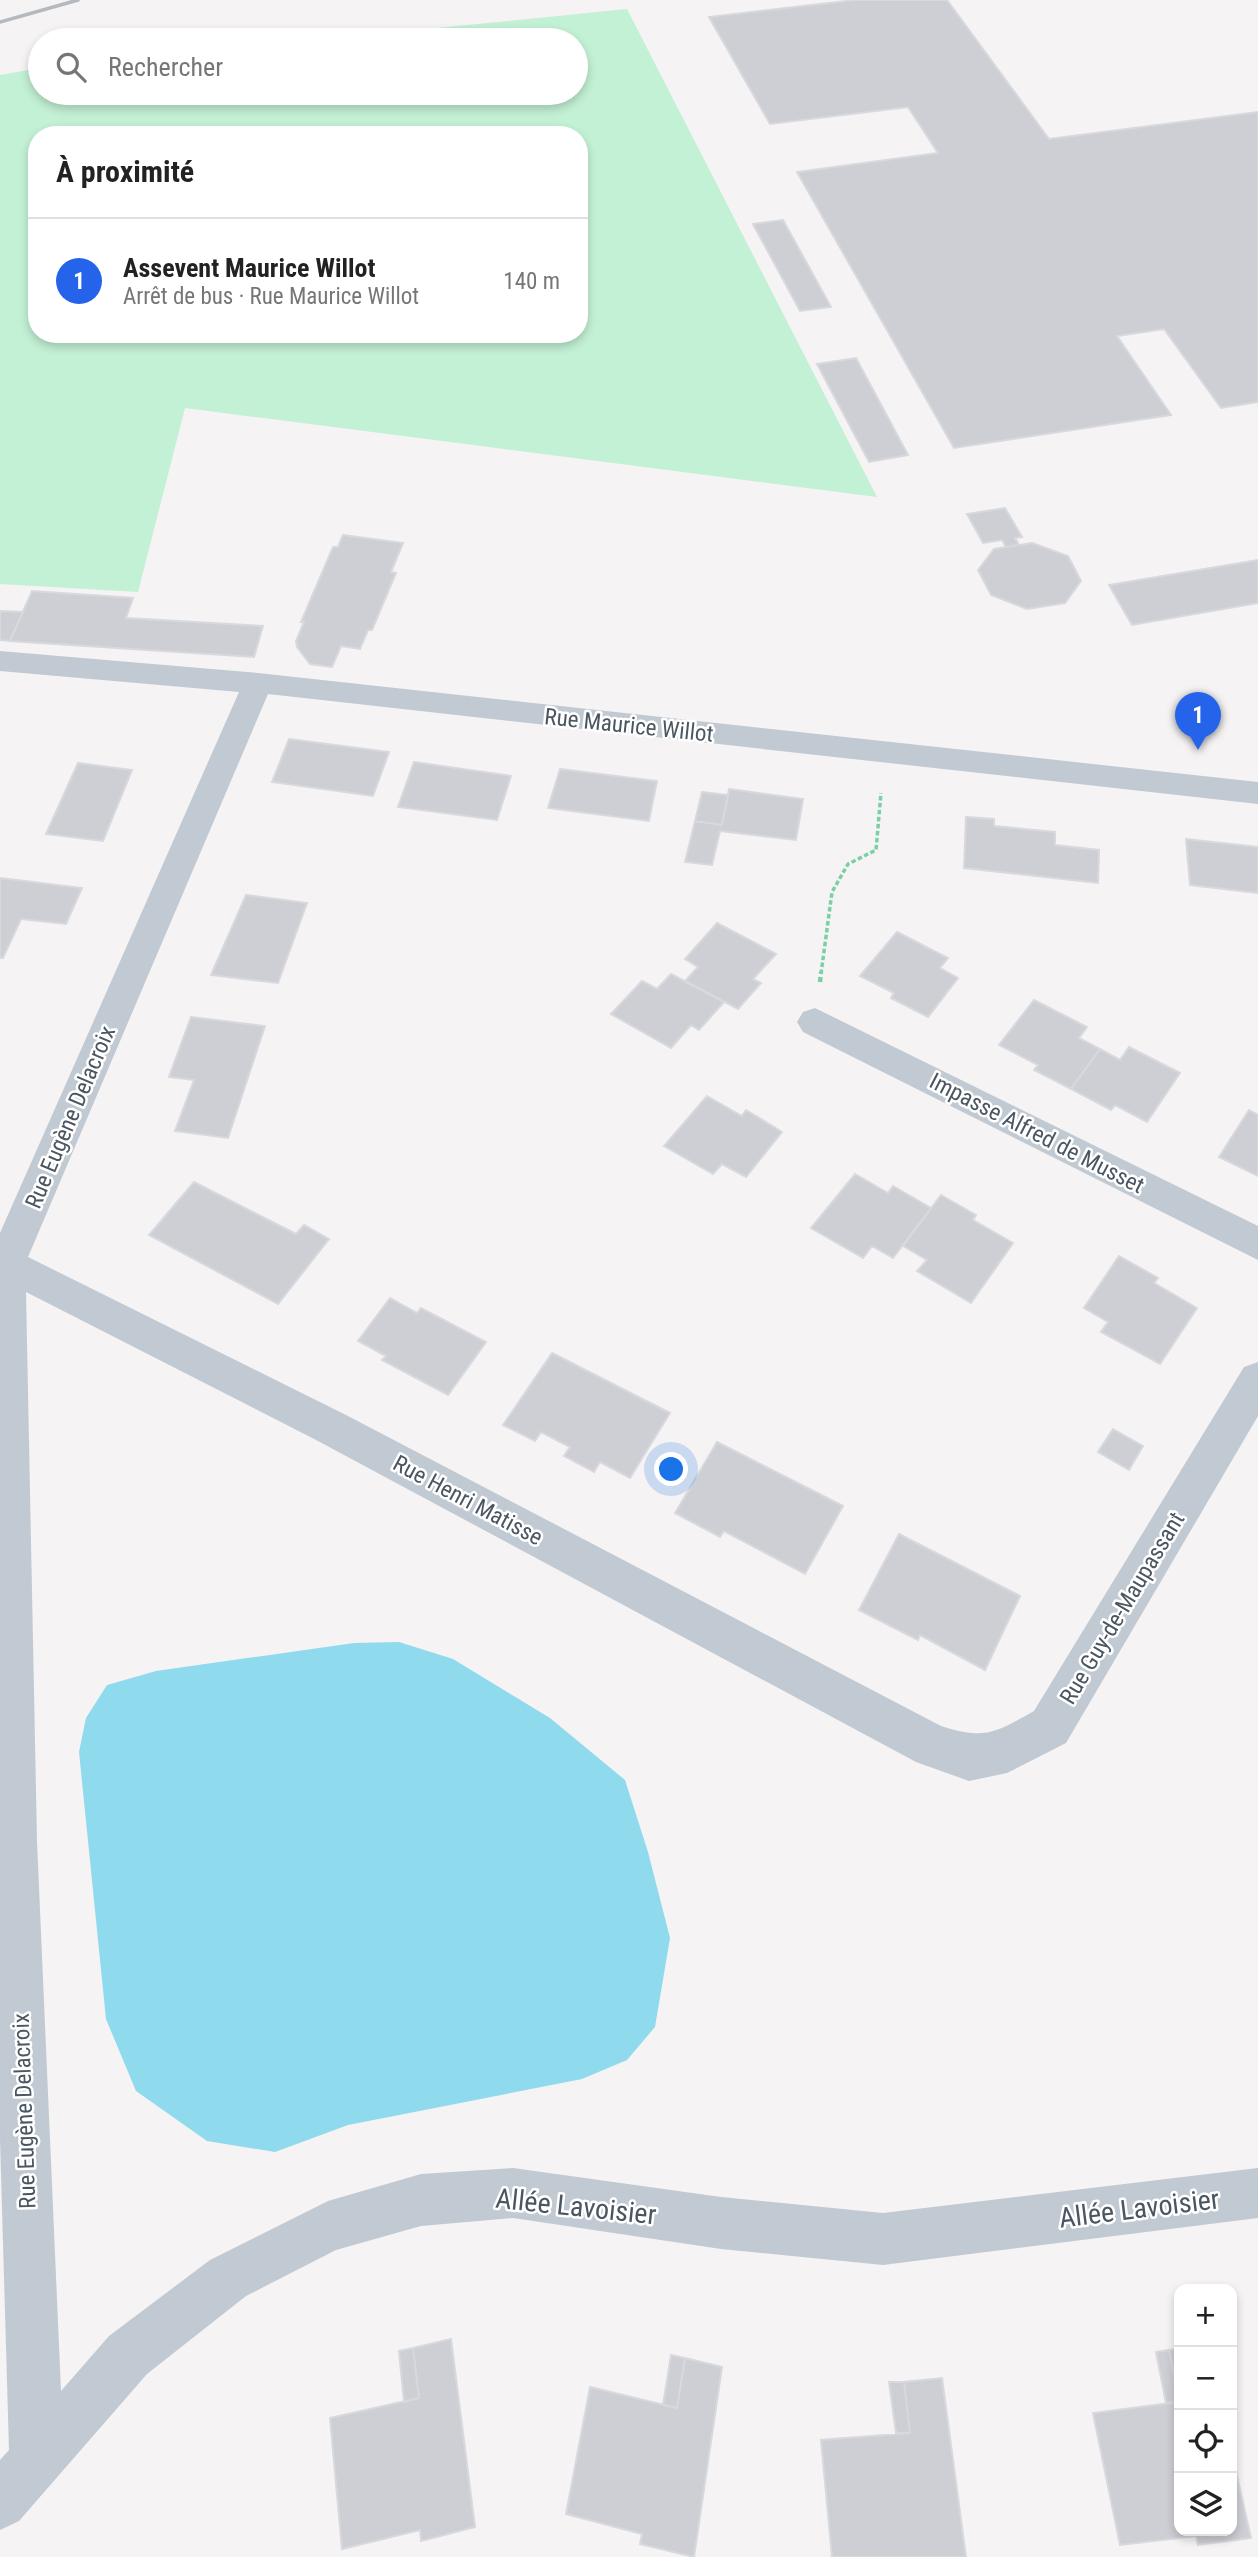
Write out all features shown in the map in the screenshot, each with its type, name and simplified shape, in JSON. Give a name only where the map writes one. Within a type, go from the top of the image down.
[{"type":"street","name":"Rue Maurice Willot","points":[[0,662],[258,683],[1258,793]]},
{"type":"street","name":"Rue Eugène Delacroix","points":[[37,2458],[7,1843],[3,1262],[258,683]]},
{"type":"street","name":"Impasse Alfred de Musset","points":[[815,1021],[1258,1244]]},
{"type":"street","name":"Rue Henri Matisse","points":[[3,1262],[332,1428],[932,1746]]},
{"type":"street","name":"Rue Guy-de-Maupassant","points":[[932,1746],[969,1758],[1007,1751],[1050,1727],[1258,1380]]},
{"type":"street","name":"Allée Lavoisier","points":[[0,2502],[128,2356],[228,2278],[328,2227],[421,2200],[513,2193],[721,2223],[883,2239],[1258,2193]]},
{"type":"path","points":[[815,1021],[832,892],[848,864],[876,850],[885,753]]},
{"type":"green space","points":[[627,9],[877,497],[185,408],[138,592],[0,584],[0,75],[28,70],[28,105],[588,105],[588,28],[437,28]]},
{"type":"water","points":[[399,1642],[453,1659],[550,1718],[625,1780],[648,1852],[670,1938],[655,2027],[627,2060],[582,2079],[348,2125],[275,2152],[207,2141],[136,2091],[106,2019],[79,1752],[86,1718],[107,1685],[156,1671],[354,1643]]},
{"type":"building","points":[[855,0],[947,0],[1049,139],[1258,112],[1258,402],[1221,408],[1164,329],[1117,336],[1171,415],[954,448],[797,172],[938,153],[908,107],[770,124],[709,17]]},
{"type":"building","points":[[783,220],[831,307],[800,311],[753,224]]},
{"type":"building","points":[[856,358],[908,455],[869,462],[817,364]]},
{"type":"building","points":[[1005,508],[1022,537],[1015,538],[1019,545],[1006,547],[1002,540],[983,543],[967,514]]},
{"type":"building","points":[[343,535],[403,543],[391,572],[396,573],[372,630],[368,630],[360,649],[341,646],[332,667],[310,664],[297,647],[296,641],[304,622],[301,622],[333,547],[338,547]]},
{"type":"building","points":[[1032,543],[1068,556],[1081,581],[1065,603],[1027,609],[991,595],[978,570],[994,549]]},
{"type":"building","points":[[1258,560],[1258,603],[1132,625],[1109,585]]},
{"type":"building","points":[[32,591],[133,598],[126,618],[263,626],[254,657],[10,641]]},
{"type":"building","points":[[0,611],[23,612],[10,641],[0,640]]},
{"type":"building","points":[[289,739],[389,752],[373,796],[272,782]]},
{"type":"building","points":[[414,762],[511,776],[497,820],[398,807]]},
{"type":"building","points":[[78,763],[132,770],[103,841],[46,834]]},
{"type":"building","points":[[560,769],[657,781],[649,821],[548,808]]},
{"type":"building","points":[[729,789],[803,799],[796,840],[720,831],[712,865],[685,862],[695,821],[722,825]]},
{"type":"building","points":[[702,792],[728,795],[722,825],[695,821]]},
{"type":"building","points":[[966,817],[994,819],[994,826],[1055,832],[1055,845],[1099,850],[1098,883],[964,868]]},
{"type":"building","points":[[1186,839],[1258,847],[1258,893],[1190,885]]},
{"type":"building","points":[[0,878],[82,888],[66,924],[21,919],[3,958],[0,958]]},
{"type":"building","points":[[246,895],[307,903],[278,983],[211,975]]},
{"type":"building","points":[[717,923],[776,954],[753,979],[761,983],[738,1009],[685,981],[698,967],[685,959]]},
{"type":"building","points":[[897,932],[948,958],[940,968],[958,978],[928,1017],[891,998],[894,993],[860,976]]},
{"type":"building","points":[[671,974],[724,1002],[699,1030],[691,1025],[671,1048],[611,1014],[642,981],[657,989]]},
{"type":"building","points":[[1034,1000],[1087,1027],[1079,1038],[1100,1049],[1071,1089],[1034,1070],[1038,1065],[999,1045]]},
{"type":"building","points":[[191,1017],[265,1026],[228,1138],[175,1131],[194,1080],[169,1077]]},
{"type":"building","points":[[1129,1047],[1180,1073],[1147,1122],[1115,1105],[1111,1110],[1071,1089],[1100,1049],[1120,1060]]},
{"type":"building","points":[[707,1096],[742,1116],[746,1110],[782,1132],[746,1177],[722,1164],[713,1174],[664,1146]]},
{"type":"building","points":[[1249,1110],[1258,1115],[1258,1176],[1219,1157]]},
{"type":"building","points":[[855,1174],[888,1193],[893,1186],[931,1208],[893,1258],[872,1246],[863,1258],[811,1228]]},
{"type":"building","points":[[194,1182],[296,1234],[304,1225],[329,1239],[278,1304],[149,1235]]},
{"type":"building","points":[[941,1195],[976,1215],[973,1220],[1013,1243],[971,1303],[917,1271],[927,1260],[903,1246]]},
{"type":"building","points":[[1119,1256],[1158,1278],[1154,1283],[1197,1308],[1160,1364],[1101,1332],[1108,1322],[1084,1308]]},
{"type":"building","points":[[390,1298],[417,1313],[421,1308],[486,1342],[448,1395],[382,1360],[386,1356],[358,1341]]},
{"type":"building","points":[[552,1353],[670,1413],[630,1478],[600,1462],[594,1472],[564,1456],[570,1447],[541,1432],[535,1441],[503,1425]]},
{"type":"building","points":[[1113,1429],[1143,1446],[1129,1470],[1098,1452]]},
{"type":"building","points":[[717,1442],[843,1506],[805,1574],[724,1531],[720,1537],[675,1513]]},
{"type":"building","points":[[899,1534],[1020,1596],[985,1670],[920,1635],[918,1640],[859,1610]]},
{"type":"building","points":[[451,2339],[475,2527],[421,2541],[420,2530],[342,2549],[330,2418],[419,2398],[413,2348]]},
{"type":"building","points":[[413,2348],[419,2398],[404,2402],[399,2351]]},
{"type":"building","points":[[1169,2350],[1174,2350],[1174,2372]]},
{"type":"building","points":[[1169,2350],[1174,2376],[1174,2402],[1166,2403],[1156,2352]]},
{"type":"building","points":[[671,2355],[685,2358],[677,2408],[663,2405]]},
{"type":"building","points":[[685,2358],[722,2367],[694,2557],[640,2544],[642,2534],[566,2514],[590,2387],[677,2408]]},
{"type":"building","points":[[942,2378],[966,2557],[832,2557],[821,2440],[910,2433],[904,2382]]},
{"type":"building","points":[[889,2382],[904,2382],[910,2433],[896,2433]]},
{"type":"building","points":[[1174,2403],[1174,2536],[1196,2536],[1120,2545],[1093,2413]]},
{"type":"building","points":[[1237,2476],[1251,2538],[1198,2545],[1196,2536],[1237,2536]]},
{"type":"railway","points":[[0,22],[78,0]]},
{"type":"place","name":"Assevent Maurice Willot","points":[[1198,750]]}]
